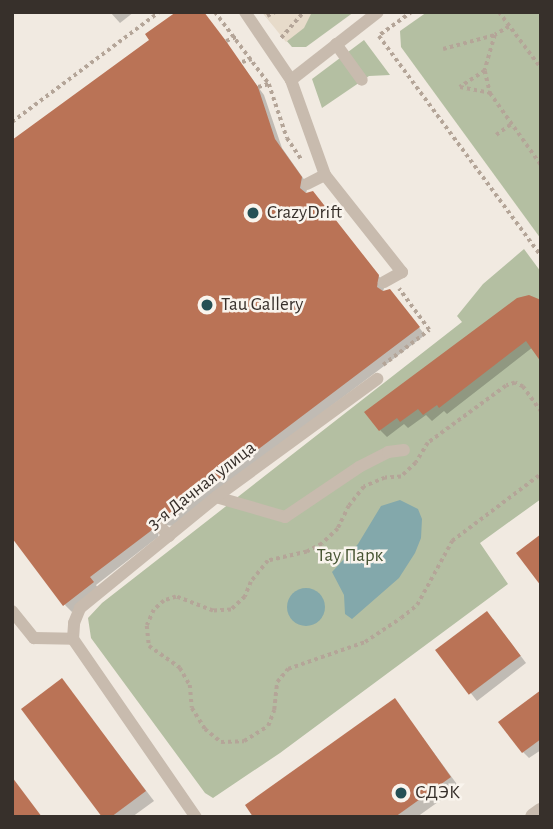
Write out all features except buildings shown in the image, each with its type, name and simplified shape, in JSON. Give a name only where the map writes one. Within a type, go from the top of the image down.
[{"type":"street","points":[[534,817],[541,812]]},
{"type":"lane","points":[[245,12],[291,80],[325,175],[402,272],[384,282]]},
{"type":"lane","points":[[291,80],[378,12]]},
{"type":"lane","points":[[336,44],[362,80]]},
{"type":"lane","points":[[307,184],[325,175]]},
{"type":"lane","name":"3-я Дачная улица","points":[[73,639],[74,623],[80,608],[216,497],[377,379]]},
{"type":"lane","points":[[216,497],[285,517],[359,467],[388,452],[404,450]]},
{"type":"lane","points":[[159,524],[169,536]]},
{"type":"lane","points":[[12,611],[34,638],[73,639],[196,817]]},
{"type":"path","points":[[12,122],[159,12]]},
{"type":"path","points":[[265,17],[275,12]]},
{"type":"path","points":[[281,38],[304,12]]},
{"type":"path","points":[[412,12],[379,36],[541,256]]},
{"type":"path","points":[[499,12],[541,68]]},
{"type":"path","points":[[443,49],[495,35],[509,27]]},
{"type":"path","points":[[495,35],[485,71],[490,93],[541,165]]},
{"type":"path","points":[[226,41],[236,37]]},
{"type":"path","points":[[242,62],[252,59]]},
{"type":"path","points":[[485,71],[460,87],[490,93]]},
{"type":"path","points":[[258,87],[269,84]]},
{"type":"path","points":[[496,135],[511,124]]},
{"type":"path","points":[[541,412],[523,387],[515,383],[506,386],[428,443],[416,463],[401,477],[385,478],[364,487],[349,506],[338,529],[323,544],[307,552],[268,561],[251,582],[245,597],[231,610],[214,611],[176,597],[164,601],[154,610],[147,626],[149,646],[180,668],[190,685],[192,708],[205,729],[221,742],[244,741],[268,726],[274,710],[277,682],[288,668],[365,642],[401,618],[417,605],[452,541],[541,474]]},
{"type":"green space","points":[[262,12],[354,12],[306,47],[292,47]]},
{"type":"green space","points":[[427,12],[541,12],[541,239],[401,47],[400,31]]},
{"type":"green space","points":[[364,40],[390,75],[369,76],[322,108],[312,79]]},
{"type":"green space","name":"Тау Парк","points":[[524,249],[541,272],[541,499],[480,543],[508,584],[280,753],[213,798],[205,793],[91,638],[88,618],[102,603],[462,322],[457,316],[483,284]]},
{"type":"shaded area","points":[[262,12],[312,12],[304,28],[286,42]]},
{"type":"water","points":[[400,500],[418,509],[422,519],[421,538],[415,553],[399,578],[352,619],[345,614],[344,595],[332,572],[358,544],[381,506]]},
{"type":"water","points":[[306,588],[319,594],[325,607],[319,620],[306,626],[293,620],[287,607],[293,594]]},
{"type":"place","name":"CrazyDrift","points":[[253,213]]},
{"type":"place","name":"Tau Gallery","points":[[207,305]]},
{"type":"place","name":"СДЭК","points":[[401,793]]}]
